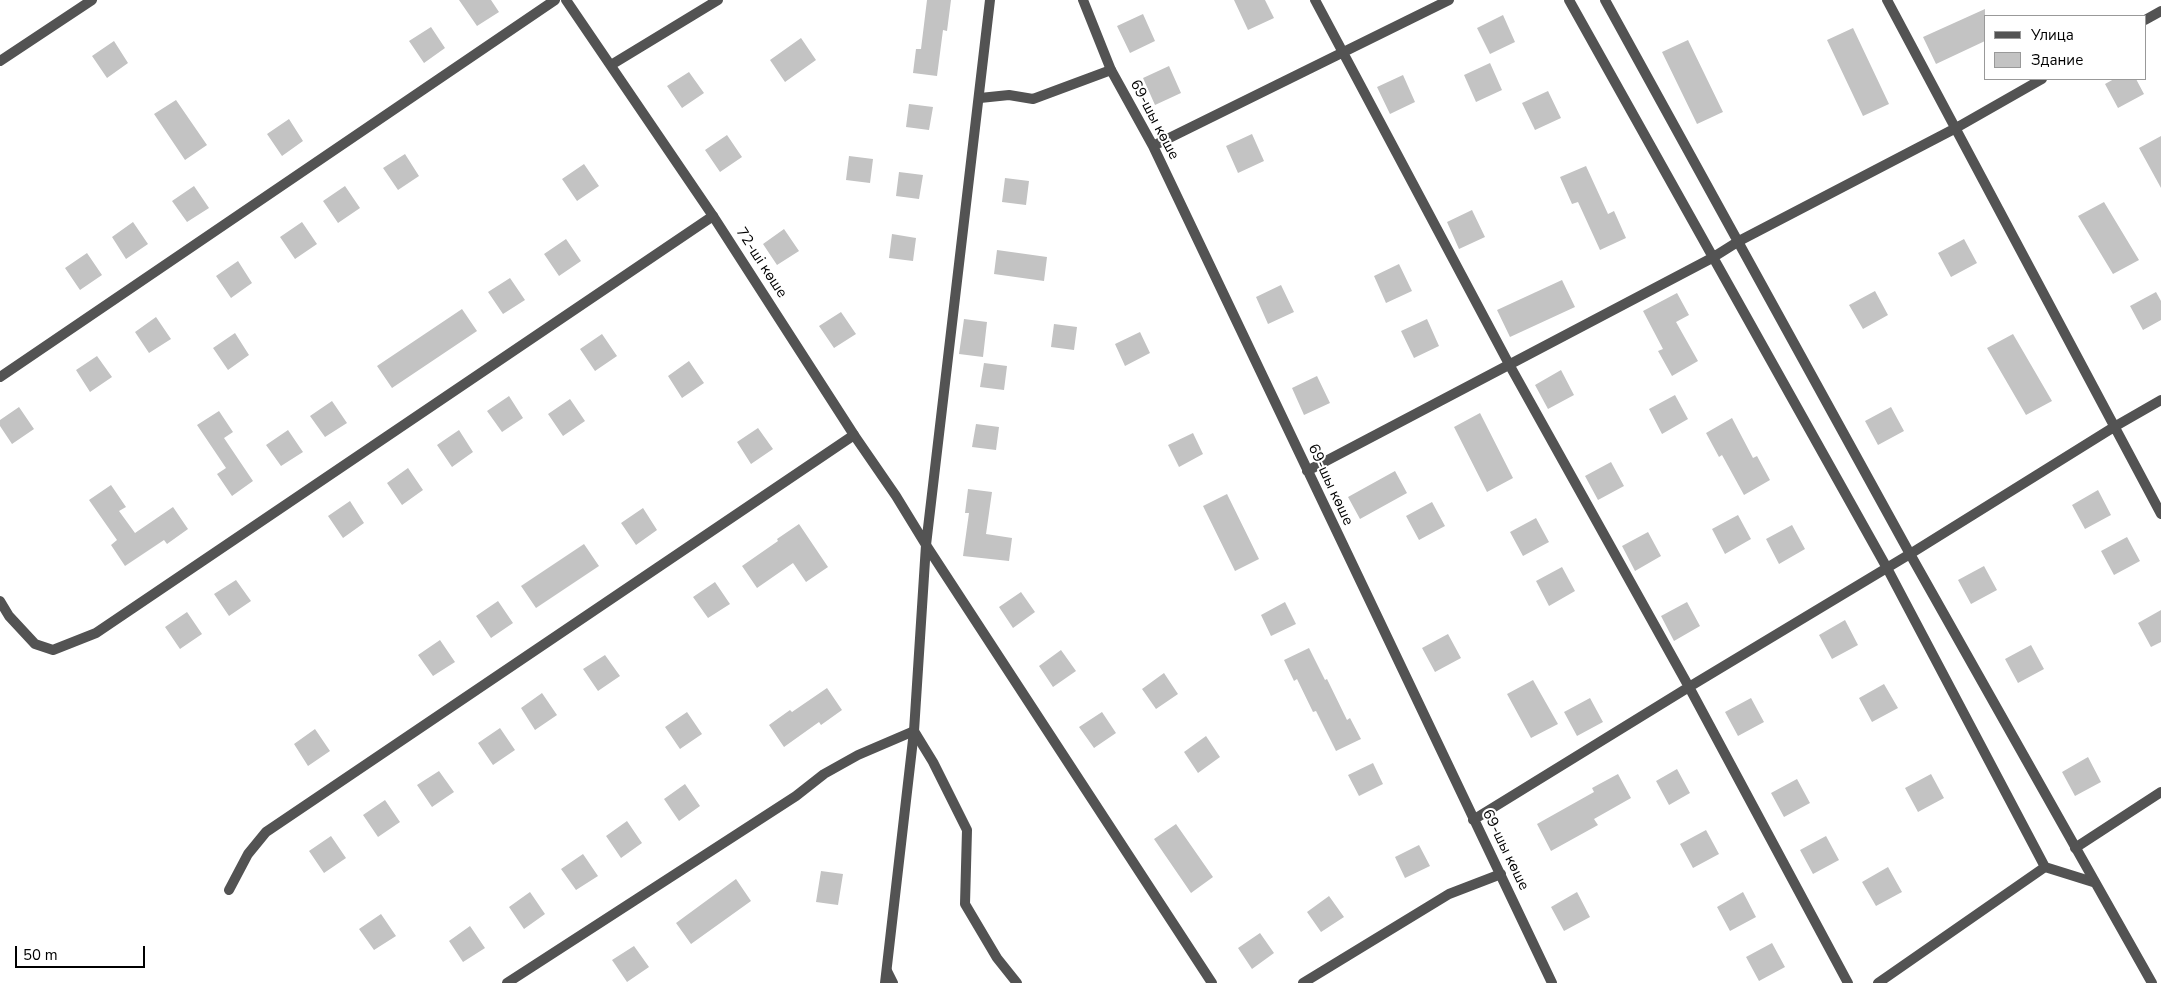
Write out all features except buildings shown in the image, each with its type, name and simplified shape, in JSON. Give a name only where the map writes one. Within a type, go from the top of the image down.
[{"type":"street","points":[[0,61],[92,0]]},
{"type":"street","points":[[0,377],[555,0]]},
{"type":"street","name":"72-ші көше","points":[[566,0],[713,216],[1212,983]]},
{"type":"street","points":[[611,65],[718,0]]},
{"type":"street","points":[[886,983],[914,731],[926,546],[990,0]]},
{"type":"street","name":"69-шы көше","points":[[1083,0],[1111,70],[1152,146],[1552,983]]},
{"type":"street","points":[[1315,0],[1510,366],[1689,687],[1848,983]]},
{"type":"street","points":[[1152,146],[1449,0]]},
{"type":"street","points":[[1569,0],[1887,568],[2045,867],[2093,882]]},
{"type":"street","points":[[1605,0],[1910,554],[2093,882],[2152,983]]},
{"type":"street","points":[[1887,0],[2161,514]]},
{"type":"street","points":[[2146,19],[2161,11]]},
{"type":"street","points":[[980,98],[1009,95],[1033,99],[1111,70]]},
{"type":"street","points":[[1307,471],[1510,366],[1712,258],[1739,241],[1956,128],[2040,80]]},
{"type":"street","points":[[0,602],[9,616],[35,644],[53,650],[96,633],[713,216]]},
{"type":"street","points":[[1473,820],[2161,400]]},
{"type":"street","points":[[229,890],[248,854],[266,832],[854,435]]},
{"type":"street","points":[[507,983],[796,796],[824,774],[858,755],[914,731]]},
{"type":"street","points":[[914,731],[933,762],[967,830],[965,904],[997,958],[1017,983]]},
{"type":"street","points":[[2075,848],[2161,792]]},
{"type":"street","points":[[1878,983],[2045,867]]},
{"type":"street","points":[[1303,983],[1449,894],[1500,874]]},
{"type":"street","points":[[887,971],[893,983]]}]
